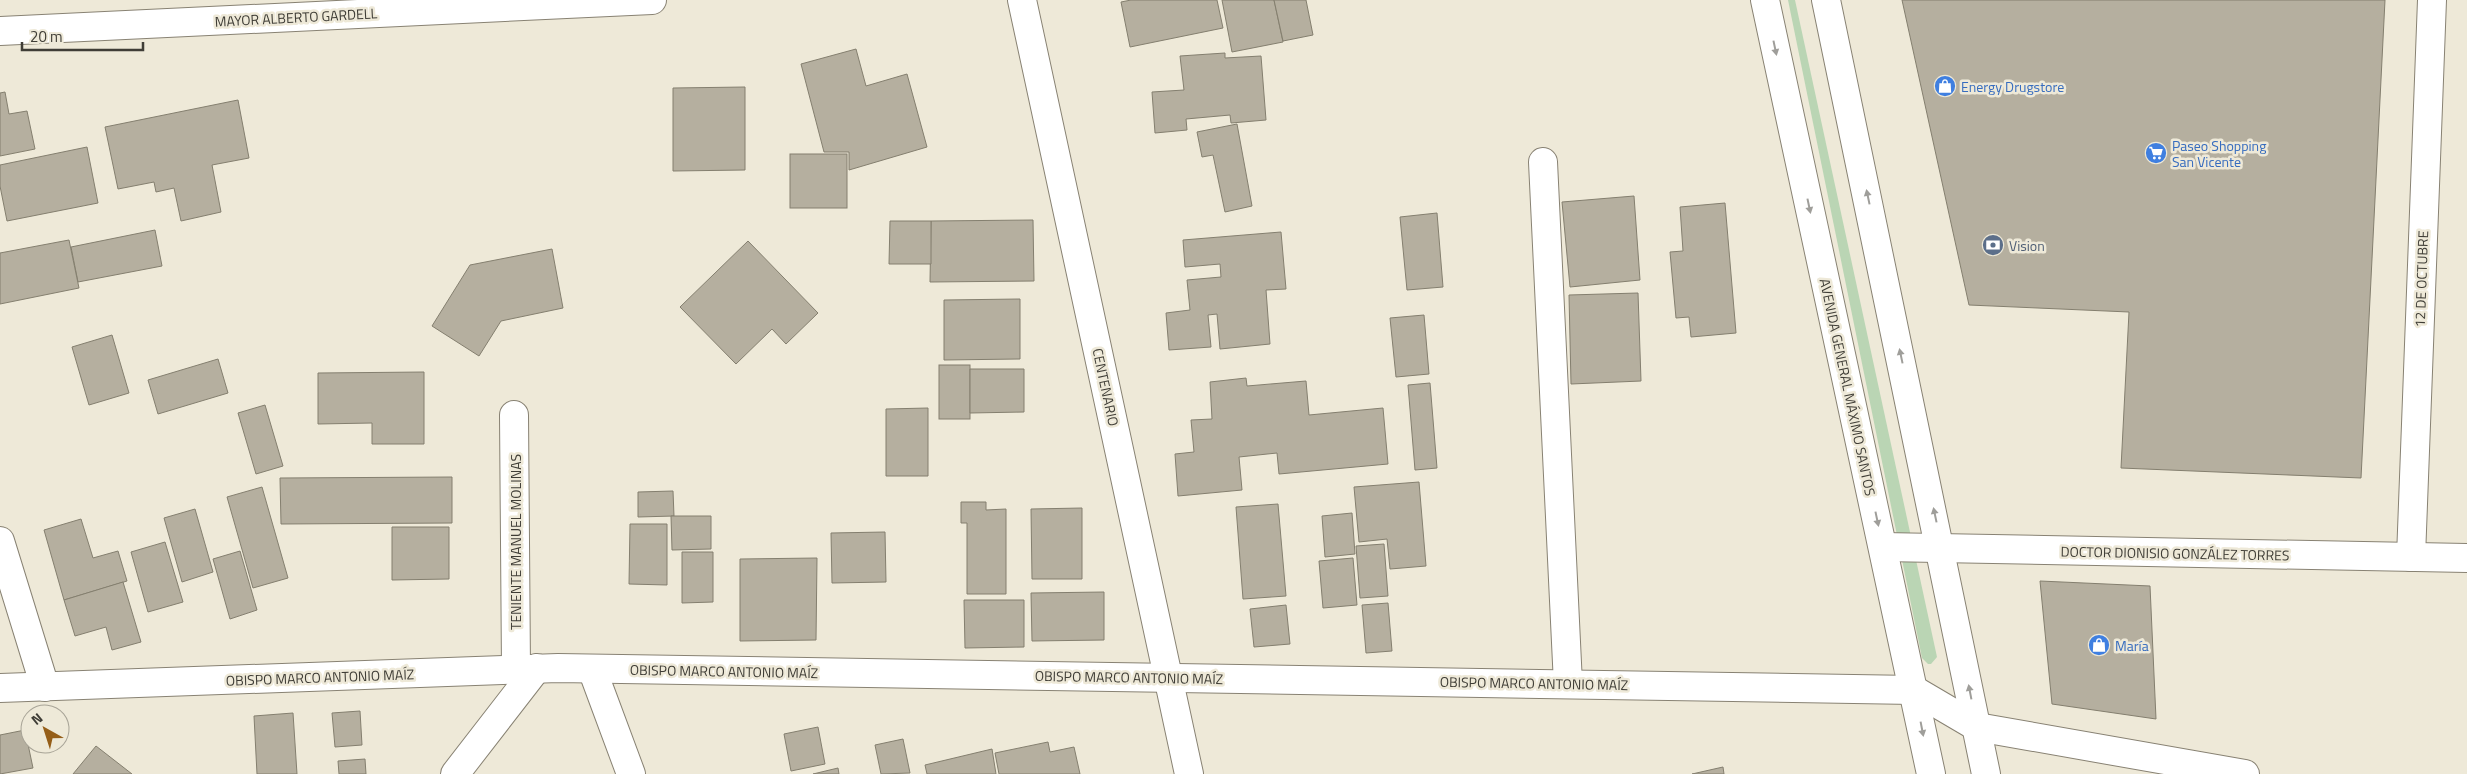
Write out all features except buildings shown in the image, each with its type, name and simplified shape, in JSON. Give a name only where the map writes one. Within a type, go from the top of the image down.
[{"type":"street","name":"MAYOR ALBERTO GARDELL","points":[[0,31],[652,0]]},
{"type":"street","name":"CENTENARIO","points":[[1022,0],[1189,774]]},
{"type":"street","name":"AVENIDA GENERAL MÁXIMO SANTOS","points":[[1765,0],[1931,774]]},
{"type":"street","points":[[1826,0],[1942,548],[1986,774]]},
{"type":"street","name":"12 DE OCTUBRE","points":[[2411,557],[2432,0]]},
{"type":"street","points":[[1543,162],[1568,684]]},
{"type":"street","name":"TENIENTE MANUEL MOLINAS","points":[[514,415],[527,669]]},
{"type":"street","points":[[0,541],[45,687]]},
{"type":"street","name":"DOCTOR DIONISIO GONZÁLEZ TORRES","points":[[1883,547],[2467,558]]},
{"type":"street","name":"OBISPO MARCO ANTONIO MAÍZ","points":[[0,688],[527,669],[592,669],[1914,690],[1977,727],[2245,774]]},
{"type":"street","points":[[455,774],[527,669]]},
{"type":"street","points":[[592,669],[631,774]]},
{"type":"green space","points":[[1788,0],[1795,0],[1937,657],[1931,664],[1928,664],[1922,658]]},
{"type":"place","name":"Energy Drugstore","points":[[1945,86]]},
{"type":"place","name":"Paseo Shopping San Vicente","points":[[2156,153]]},
{"type":"place","name":"Vision","points":[[1993,245]]},
{"type":"place","name":"María","points":[[2099,645]]}]
